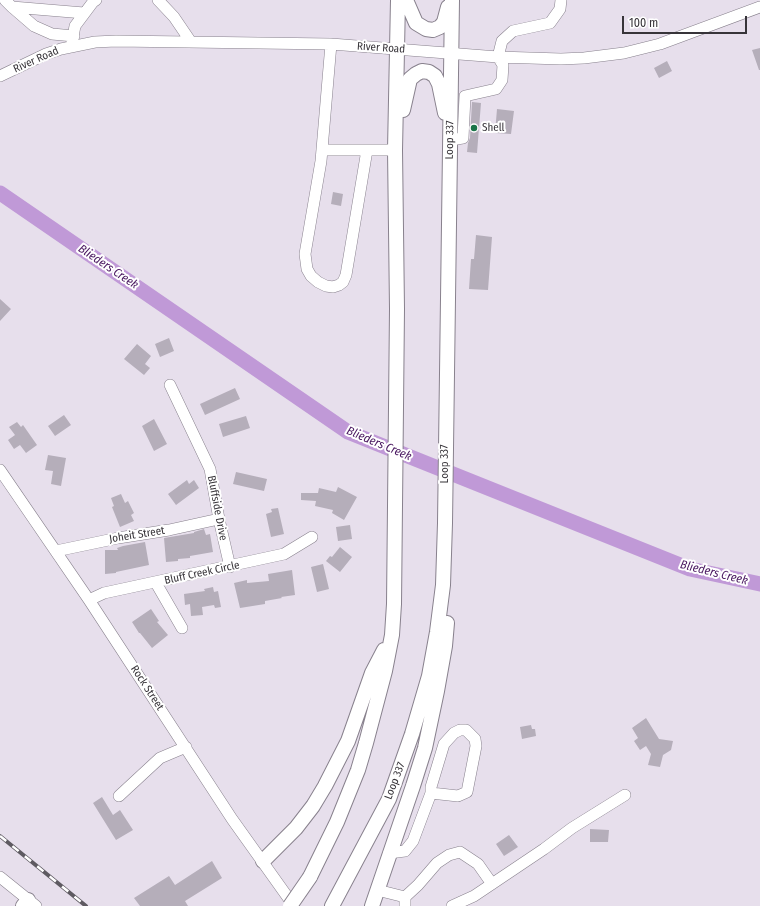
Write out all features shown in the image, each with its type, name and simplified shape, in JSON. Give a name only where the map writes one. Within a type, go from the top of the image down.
[{"type":"main road","points":[[290,906],[310,876],[337,822],[358,770],[381,686],[392,635],[394,604],[397,309],[395,150],[398,0]]},
{"type":"main road","points":[[406,0],[416,24],[426,29],[433,30],[440,27],[444,22],[451,0]]},
{"type":"main road","name":"Loop 337","points":[[333,904],[389,799],[412,734],[427,683],[437,632],[443,585],[445,523],[446,345],[450,140],[458,107],[452,53],[451,0]]},
{"type":"main road","points":[[395,150],[410,79],[422,71],[429,72],[435,76],[439,84],[450,140]]},
{"type":"main road","points":[[372,906],[425,748],[437,691],[445,646],[450,599],[445,523]]},
{"type":"main road","points":[[263,861],[296,828],[313,806],[325,786],[348,740],[372,673],[392,635]]},
{"type":"street","points":[[9,4],[34,26],[73,41],[75,26],[96,0]]},
{"type":"street","points":[[160,3],[173,0]]},
{"type":"street","points":[[458,107],[465,96],[496,89],[502,80],[503,65],[498,57],[502,41],[513,31],[550,22],[560,9],[561,0]]},
{"type":"street","points":[[160,3],[174,17],[191,42]]},
{"type":"street","points":[[9,4],[84,13]]},
{"type":"street","name":"River Road","points":[[0,76],[73,41],[330,44],[498,57],[562,59],[624,53],[660,44],[760,7]]},
{"type":"street","points":[[330,44],[322,150],[306,246],[305,261],[311,276],[326,286],[333,287],[339,285],[343,282],[346,275],[367,150]]},
{"type":"street","points":[[322,150],[395,150]]},
{"type":"street","name":"Bluffside Drive","points":[[170,385],[210,469],[230,567]]},
{"type":"street","name":"Rock Street","points":[[0,470],[89,600],[232,819],[294,906]]},
{"type":"street","name":"Joheit Street","points":[[56,551],[219,519]]},
{"type":"street","name":"Bluff Creek Circle","points":[[89,600],[104,593],[230,567],[284,554],[312,537]]},
{"type":"street","points":[[156,583],[182,628]]},
{"type":"street","points":[[389,853],[405,851],[413,841],[431,793],[431,787],[444,744],[454,733],[460,730],[466,730],[475,739],[476,746],[467,792],[458,796],[431,793]]},
{"type":"street","points":[[119,796],[160,758],[186,747]]},
{"type":"street","points":[[452,906],[474,896],[572,828],[625,795]]},
{"type":"street","points":[[378,890],[405,901],[437,863],[449,855],[460,852],[478,864],[492,884]]},
{"type":"street","points":[[0,877],[29,904]]},
{"type":"building","points":[[760,48],[760,70],[759,70],[752,50]]},
{"type":"building","points":[[667,61],[672,71],[659,78],[654,68]]},
{"type":"building","name":"Shell","points":[[472,102],[481,103],[477,153],[467,152],[470,138]]},
{"type":"building","points":[[497,109],[514,111],[511,134],[495,133]]},
{"type":"building","points":[[333,192],[343,194],[341,206],[331,204]]},
{"type":"building","points":[[476,235],[492,237],[488,290],[469,289],[471,259],[474,259]]},
{"type":"building","points":[[0,299],[11,309],[0,321]]},
{"type":"building","points":[[169,338],[174,351],[160,357],[155,344]]},
{"type":"building","points":[[137,344],[151,356],[145,364],[150,368],[144,375],[124,359]]},
{"type":"building","points":[[235,388],[240,399],[205,415],[200,404]]},
{"type":"building","points":[[64,415],[71,425],[55,436],[48,426]]},
{"type":"building","points":[[246,416],[250,428],[223,437],[219,424]]},
{"type":"building","points":[[154,419],[167,444],[154,451],[142,426]]},
{"type":"building","points":[[17,422],[21,427],[23,425],[37,445],[26,453],[20,445],[14,449],[8,440],[15,435],[9,427]]},
{"type":"building","points":[[48,455],[66,458],[61,486],[51,484],[53,471],[45,470]]},
{"type":"building","points":[[236,472],[267,479],[264,491],[233,484]]},
{"type":"building","points":[[187,480],[189,484],[194,480],[199,488],[176,505],[168,494]]},
{"type":"building","points":[[338,487],[357,497],[344,520],[332,513],[333,510],[315,506],[316,501],[301,500],[301,493],[318,493],[319,488],[336,492]]},
{"type":"building","points":[[121,494],[125,503],[128,501],[134,513],[131,515],[134,521],[120,527],[112,507],[114,506],[111,498]]},
{"type":"building","points":[[278,508],[284,534],[271,537],[266,514],[272,512],[271,509]]},
{"type":"building","points":[[350,525],[352,539],[338,541],[336,527]]},
{"type":"building","points":[[204,529],[206,535],[210,534],[213,552],[190,556],[190,558],[178,559],[178,561],[166,562],[164,538],[194,533]]},
{"type":"building","points":[[145,542],[149,565],[116,573],[105,574],[105,550],[118,550],[117,548],[123,546]]},
{"type":"building","points":[[340,547],[352,557],[340,572],[326,561],[330,556],[332,557]]},
{"type":"building","points":[[323,564],[329,589],[317,592],[311,567]]},
{"type":"building","points":[[292,570],[295,595],[265,601],[265,604],[240,608],[234,583],[247,580],[247,583],[269,581],[268,574]]},
{"type":"building","points":[[213,587],[214,592],[218,591],[221,607],[215,608],[214,605],[202,607],[203,615],[191,616],[190,604],[185,605],[184,594],[205,591],[204,589]]},
{"type":"building","points":[[151,609],[159,621],[157,622],[168,635],[152,648],[132,622]]},
{"type":"building","points":[[646,718],[659,739],[673,741],[671,750],[663,755],[660,767],[648,765],[651,754],[646,746],[640,750],[634,741],[638,738],[632,728]]},
{"type":"building","points":[[531,725],[532,729],[535,729],[536,736],[522,739],[520,727]]},
{"type":"building","points":[[102,797],[113,815],[120,810],[133,830],[116,840],[93,803]]},
{"type":"building","points":[[590,829],[609,830],[608,842],[590,842]]},
{"type":"building","points":[[509,835],[518,847],[504,856],[496,844]]},
{"type":"building","points":[[212,861],[222,878],[185,901],[188,906],[140,906],[134,898],[169,876],[175,885]]},
{"type":"waterway","name":"Blieders Creek","points":[[0,193],[348,432],[690,569],[760,584]]},
{"type":"railway","points":[[0,836],[86,906]]},
{"type":"place","name":"Shell","points":[[474,128]]}]
